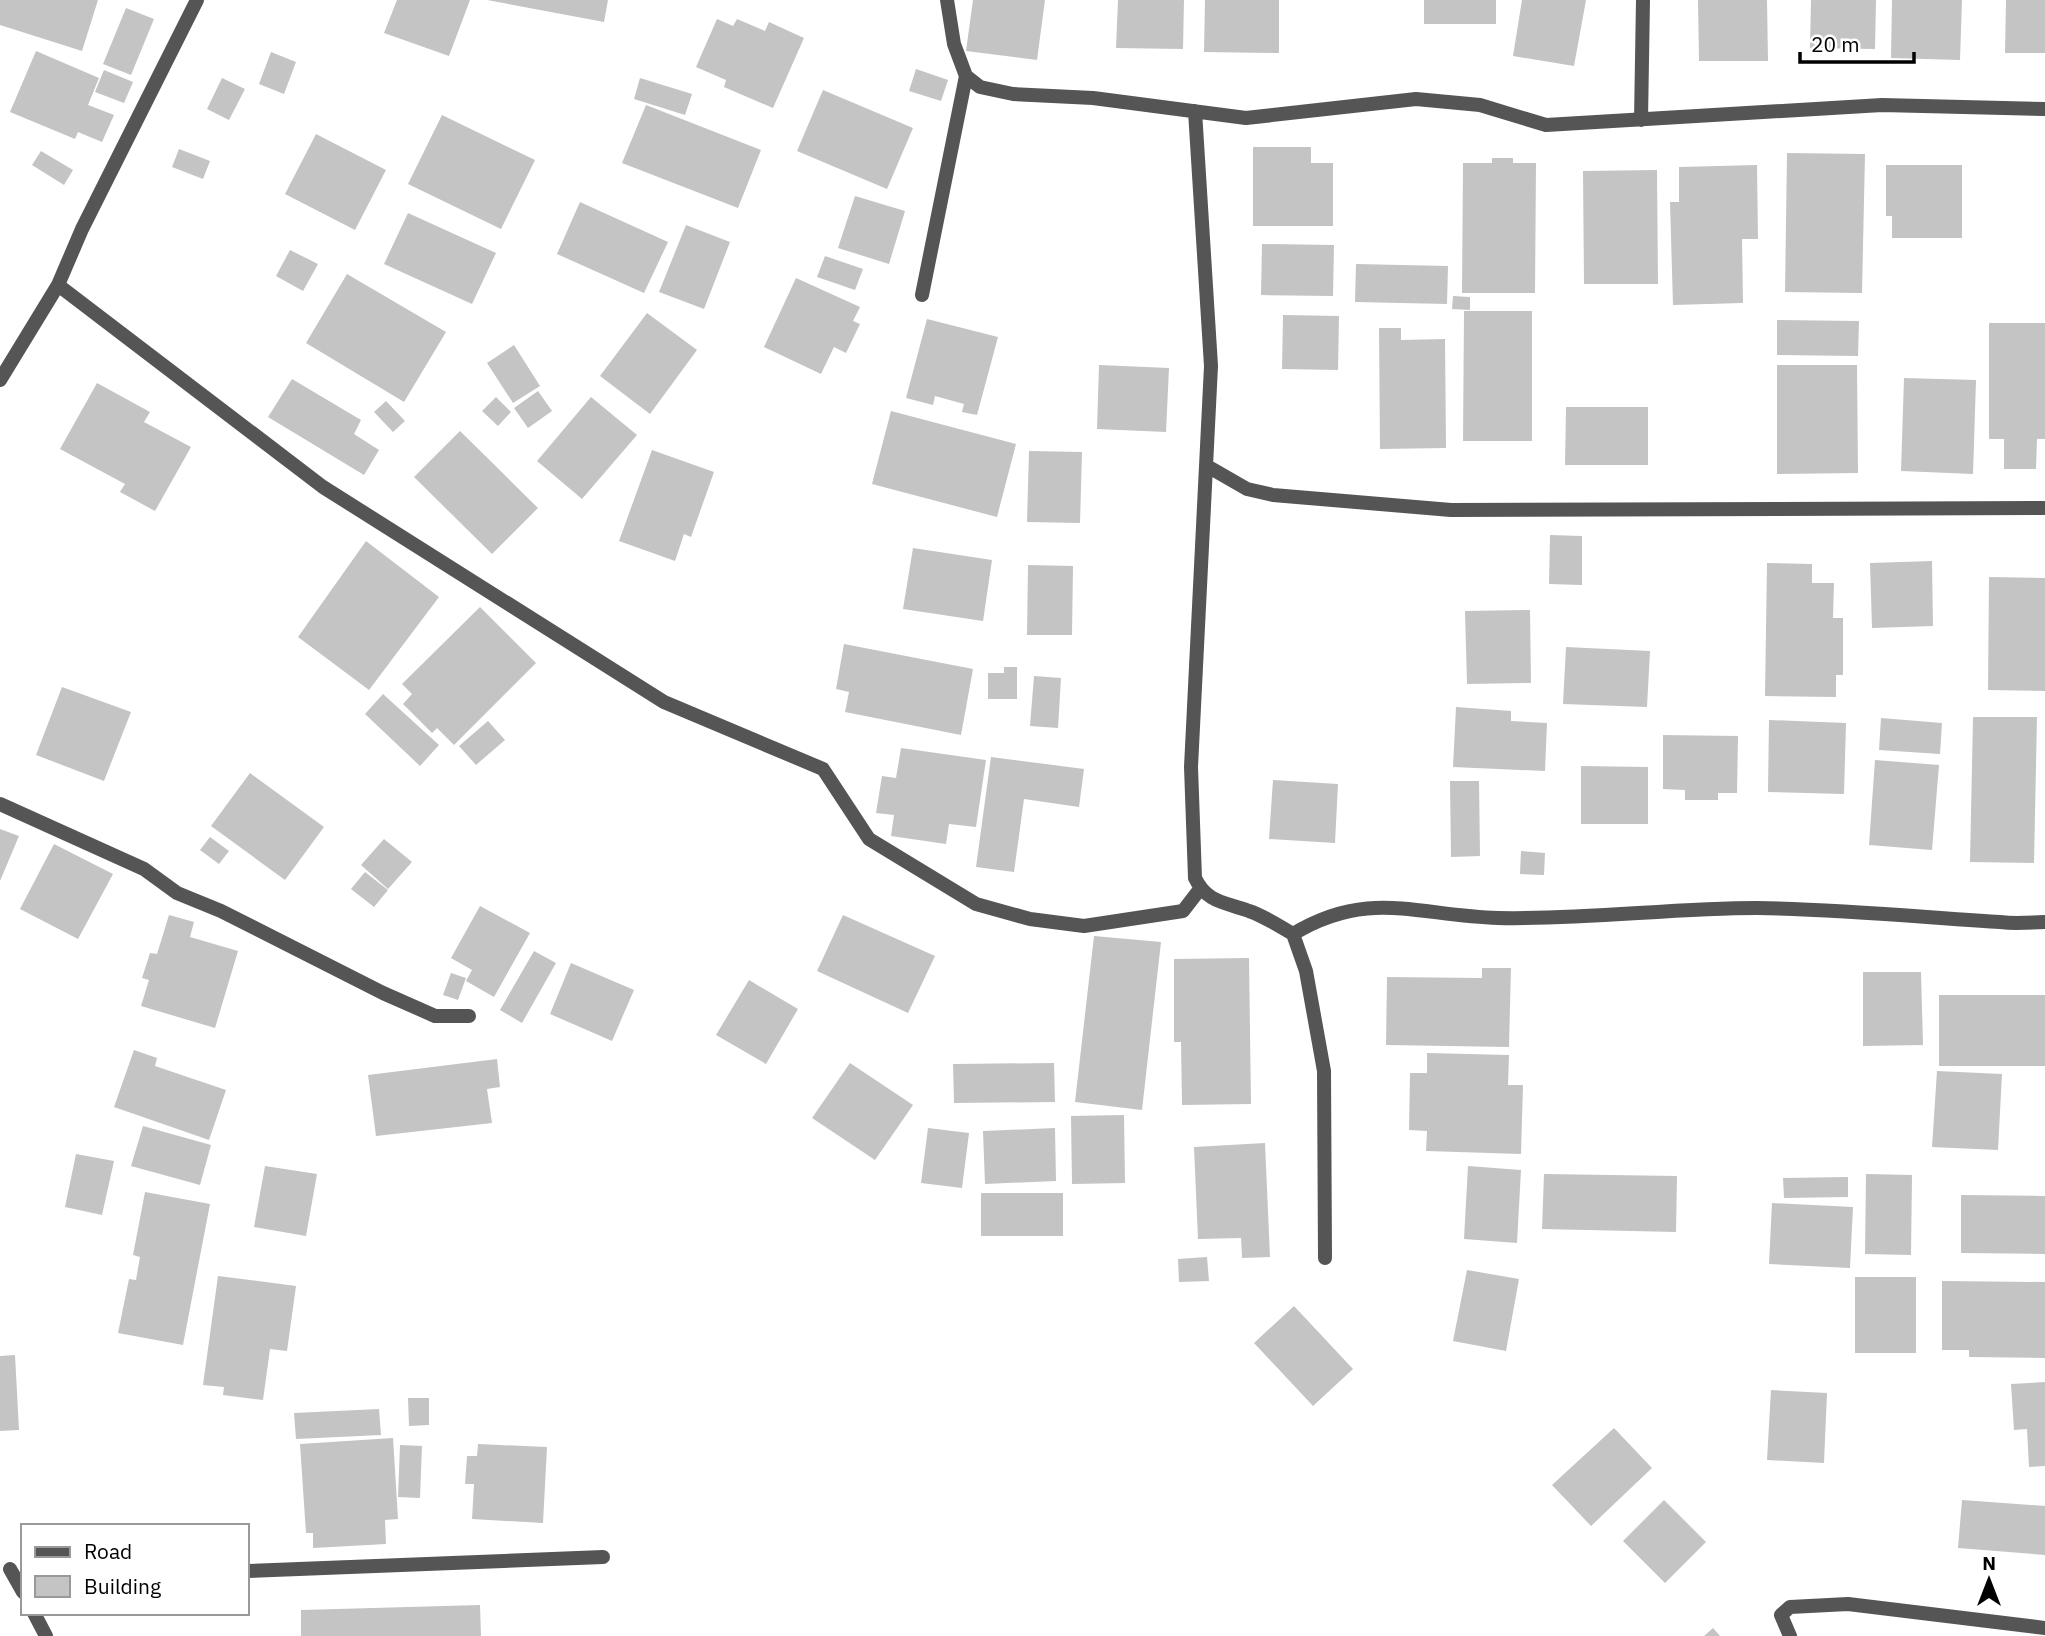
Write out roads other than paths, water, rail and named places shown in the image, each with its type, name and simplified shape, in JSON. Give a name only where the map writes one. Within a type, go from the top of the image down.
[{"type":"street","points":[[0,380],[58,285],[82,229],[197,0]]},
{"type":"street","points":[[947,0],[954,44],[966,76],[980,87],[1013,94],[1093,97],[1246,118],[1416,99],[1480,105],[1546,125],[1882,105],[2045,109]]},
{"type":"street","points":[[1641,120],[1643,0]]},
{"type":"street","points":[[922,295],[966,76]]},
{"type":"street","points":[[1195,111],[1211,366],[1191,767],[1195,878],[1200,889],[1215,902],[1250,911],[1293,934],[1306,971],[1324,1071],[1325,1258]]},
{"type":"street","points":[[58,285],[323,487],[664,702],[823,769],[869,839],[976,904],[1030,919],[1084,926],[1183,912],[1200,889]]},
{"type":"street","points":[[1207,466],[1247,489],[1273,495],[1451,510],[2045,508]]},
{"type":"street","points":[[0,804],[144,869],[177,893],[221,912],[383,993],[435,1016],[469,1016]]},
{"type":"street","points":[[1293,934],[1318,918],[1357,907],[1393,906],[1498,918],[1611,917],[1759,908],[2016,923],[2045,922]]},
{"type":"street","points":[[248,1571],[603,1557]]},
{"type":"street","points":[[11,1569],[21,1588]]},
{"type":"street","points":[[1790,1636],[1781,1615],[1790,1607],[1848,1604],[2045,1628]]},
{"type":"street","points":[[35,1615],[46,1636]]}]
